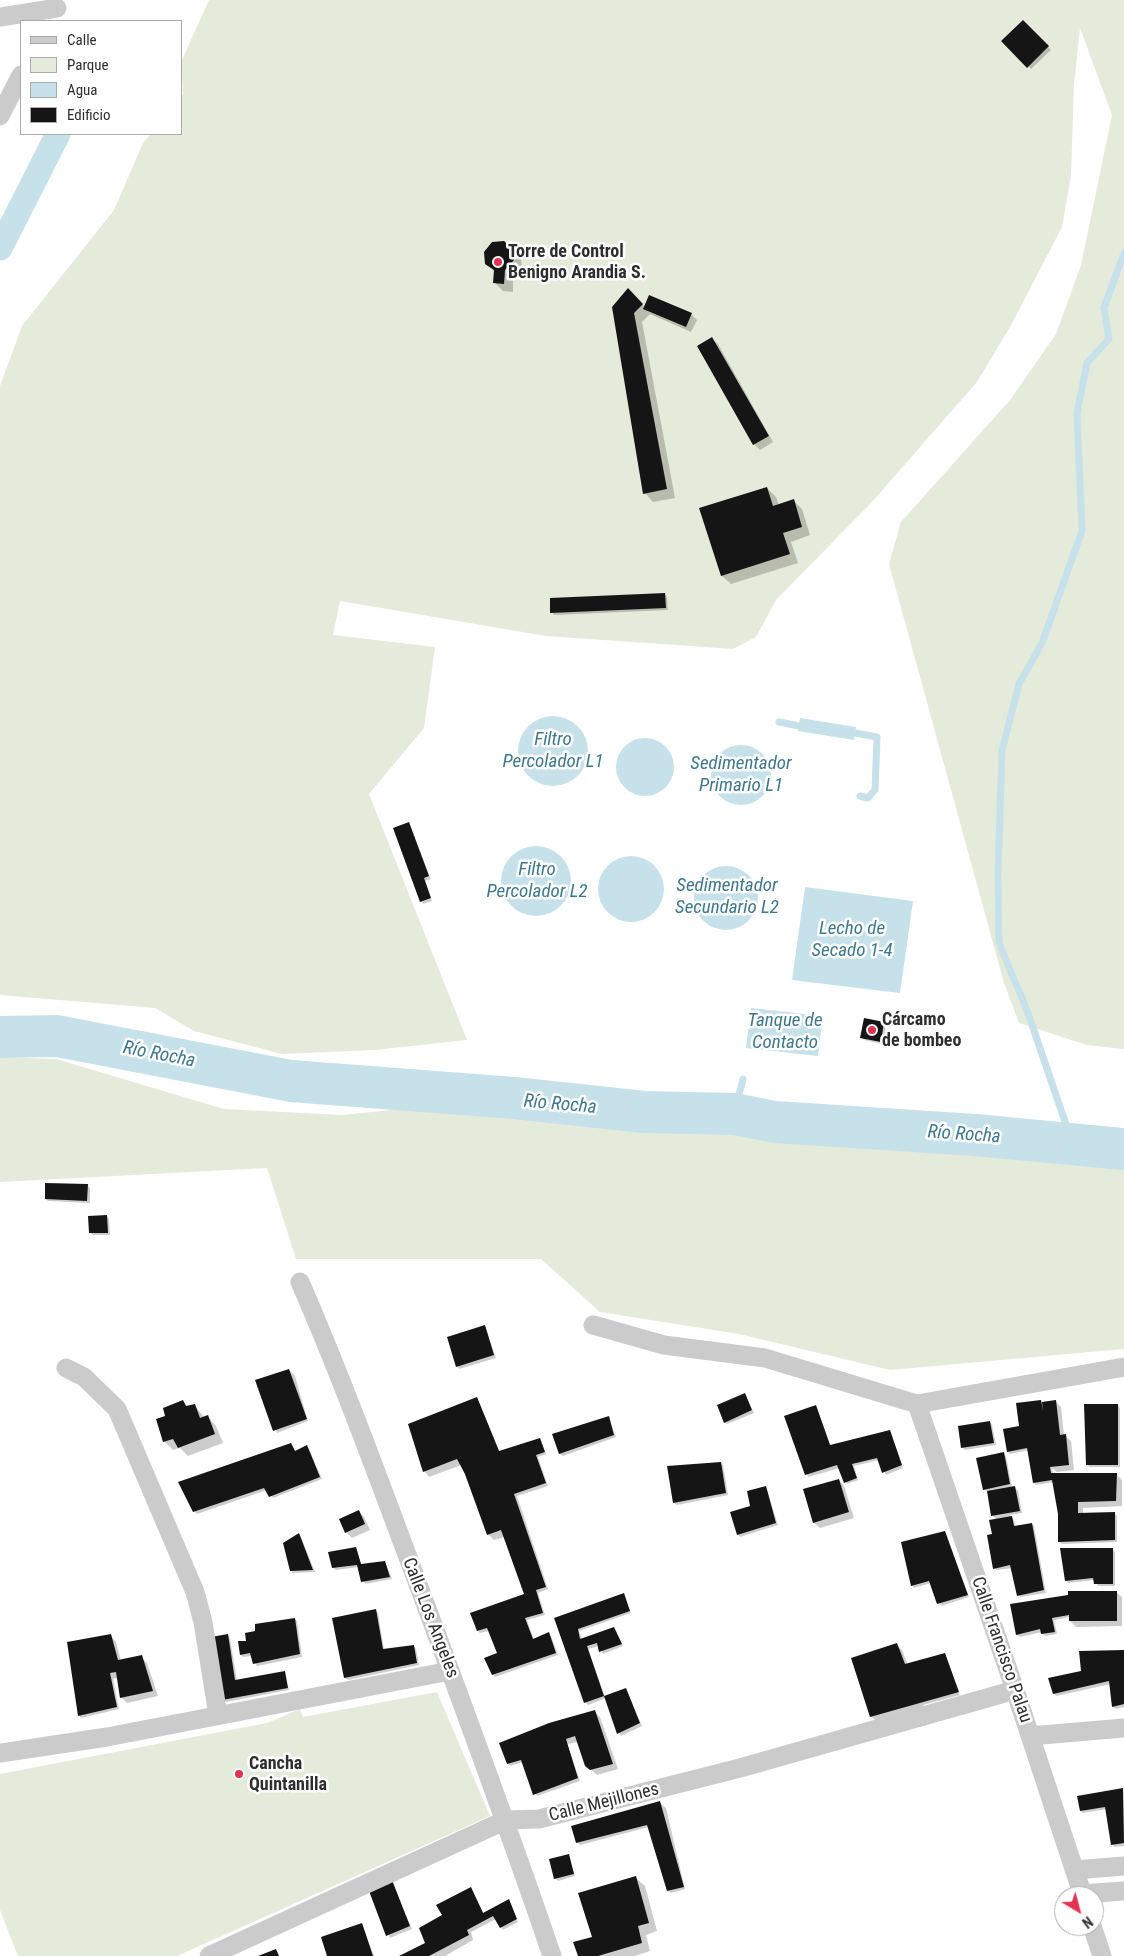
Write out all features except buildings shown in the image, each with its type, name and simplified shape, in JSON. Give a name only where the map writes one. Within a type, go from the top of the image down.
[{"type":"street","points":[[0,17],[56,10]]},
{"type":"street","points":[[0,116],[20,77]]},
{"type":"street","name":"Calle Los Angeles","points":[[300,1282],[332,1355],[506,1820],[552,1956]]},
{"type":"street","points":[[593,1325],[664,1345],[765,1358],[917,1404],[1124,1367]]},
{"type":"street","points":[[66,1368],[84,1377],[117,1409],[195,1592],[203,1622],[218,1715]]},
{"type":"street","name":"Calle Francisco Palau","points":[[917,1404],[1015,1690],[1079,1886]]},
{"type":"street","points":[[0,1753],[107,1737],[450,1671]]},
{"type":"street","name":"Calle Mejillones","points":[[209,1956],[506,1820],[539,1819],[740,1768],[1015,1690]]},
{"type":"street","points":[[1030,1736],[1124,1728]]},
{"type":"street","points":[[1074,1870],[1124,1866]]},
{"type":"street","points":[[1104,1893],[1124,1891]]},
{"type":"street","points":[[1095,1936],[1102,1956]]},
{"type":"green space","points":[[209,0],[1124,0],[1124,1049],[1087,1045],[1019,1023],[1004,983],[889,564],[901,522],[1010,400],[1056,334],[1081,265],[1112,115],[1080,28],[1074,84],[1071,176],[1062,227],[1010,327],[977,382],[872,502],[776,600],[756,637],[733,649],[546,636],[340,601],[333,635],[435,647],[424,728],[369,794],[467,1040],[375,1050],[282,1054],[194,1031],[155,1008],[0,995],[0,386],[22,326],[114,210],[143,143],[150,135],[182,135],[182,60]]},
{"type":"green space","points":[[0,1057],[56,1059],[224,1109],[342,1115],[431,1106],[524,1116],[555,1106],[625,1123],[790,1129],[1124,1162],[1124,1349],[890,1370],[739,1334],[600,1312],[541,1259],[296,1259],[267,1168],[0,1182]]},
{"type":"green space","name":"Cancha Quintanilla","points":[[437,1692],[490,1816],[177,1956],[18,1956],[0,1910],[0,1774],[267,1723],[300,1709],[303,1717]]},
{"type":"water","name":"Filtro Percolador L1","points":[[553,716],[566,719],[578,726],[585,738],[588,751],[585,764],[578,776],[566,783],[553,786],[540,783],[528,776],[521,764],[518,751],[521,738],[528,726],[540,719]]},
{"type":"water","points":[[800,718],[856,727],[854,740],[798,731]]},
{"type":"water","points":[[645,738],[656,740],[669,751],[674,767],[672,778],[661,791],[645,796],[634,794],[621,783],[616,767],[618,756],[629,743]]},
{"type":"water","name":"Sedimentador Primario L1","points":[[735,745],[747,745],[758,750],[766,758],[771,769],[769,787],[758,800],[747,805],[735,805],[724,800],[716,792],[711,781],[711,769],[716,758],[724,750]]},
{"type":"water","name":"Filtro Percolador L2","points":[[536,846],[549,849],[561,856],[568,868],[571,881],[568,894],[561,906],[549,913],[536,916],[523,913],[511,906],[504,894],[501,881],[504,868],[511,856],[523,849]]},
{"type":"water","points":[[624,856],[638,856],[650,861],[659,870],[664,882],[662,902],[655,913],[638,922],[624,922],[612,917],[603,908],[598,896],[598,882],[603,870],[612,861]]},
{"type":"water","name":"Sedimentador Secundario L2","points":[[726,866],[738,869],[749,875],[755,886],[758,898],[755,910],[749,921],[738,927],[726,930],[714,927],[703,921],[697,910],[694,898],[697,886],[703,875],[714,869]]},
{"type":"water","name":"Lecho de Secado 1-4","points":[[805,887],[913,901],[900,993],[792,980]]},
{"type":"water","name":"Tanque de Contacto","points":[[751,1008],[823,1016],[818,1056],[746,1048]]},
{"type":"waterway","points":[[0,248],[57,135]]},
{"type":"waterway","points":[[1073,1145],[1028,1013],[999,943],[998,874],[1002,751],[1019,684],[1042,643],[1082,531],[1077,413],[1087,363],[1109,339],[1104,308],[1124,253]]},
{"type":"waterway","points":[[779,722],[799,726]]},
{"type":"waterway","points":[[855,733],[877,737],[875,790],[868,798],[860,796]]},
{"type":"waterway","name":"Río Rocha","points":[[0,1037],[57,1036],[291,1081],[514,1098],[644,1112],[734,1114],[775,1122],[975,1135],[1124,1149]]},
{"type":"waterway","points":[[734,1114],[743,1079]]},
{"type":"place","name":"Torre de Control Benigno Arandia S.","points":[[498,262]]},
{"type":"place","name":"Cárcamo de bombeo","points":[[872,1030]]},
{"type":"place","name":"Cancha Quintanilla","points":[[239,1774]]}]
